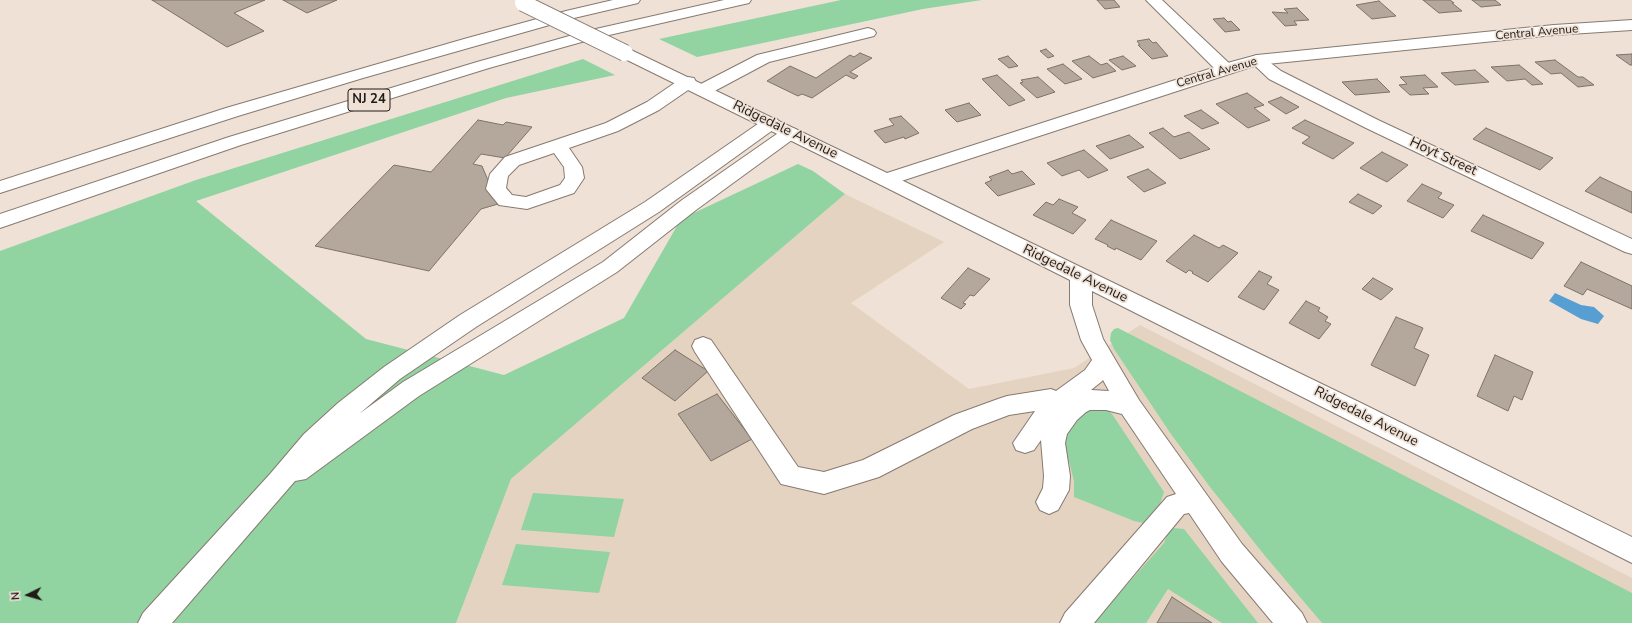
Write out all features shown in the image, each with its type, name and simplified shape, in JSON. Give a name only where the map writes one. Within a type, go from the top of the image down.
[{"type":"main road","name":"NJ 24","points":[[0,187],[232,112],[357,74],[571,14],[633,0]]},
{"type":"main road","name":"NJ 24","points":[[0,221],[235,141],[483,65],[593,34],[744,0]]},
{"type":"main road","points":[[1153,0],[1225,69]]},
{"type":"main road","name":"Ridgedale Avenue","points":[[520,2],[771,123],[1352,410],[1632,551]]},
{"type":"main road","name":"Central Avenue","points":[[886,180],[1225,69],[1257,60],[1546,31],[1632,26]]},
{"type":"main road","points":[[559,146],[612,127],[695,86],[763,58],[868,33]]},
{"type":"main road","name":"Hoyt Street","points":[[1257,60],[1275,75],[1372,124],[1632,247]]},
{"type":"main road","points":[[153,623],[280,482],[313,441],[375,387],[468,321],[652,206],[771,123]]},
{"type":"main road","points":[[280,482],[342,440],[411,389],[610,267],[689,205],[790,133]]},
{"type":"main road","points":[[1081,277],[1081,305],[1092,340],[1130,407],[1232,553],[1292,623]]},
{"type":"main road","points":[[512,293],[512,302],[515,308],[520,312],[531,316]]},
{"type":"main road","points":[[703,346],[790,476],[824,483],[870,469],[963,422],[1007,406],[1051,399],[1058,403]]},
{"type":"main road","points":[[1025,443],[1036,430],[1045,415],[1093,376],[1104,361]]},
{"type":"main road","points":[[1049,502],[1056,490],[1057,476],[1053,443],[1055,432],[1068,413],[1077,405],[1087,400],[1106,400],[1130,407]]},
{"type":"main road","points":[[1075,623],[1176,505],[1195,500]]},
{"type":"shaded area","points":[[845,194],[944,242],[851,303],[969,389],[1074,368],[1140,325],[1632,578],[1632,623],[456,623],[511,479]]},
{"type":"green space","points":[[841,0],[982,0],[923,9],[697,57],[659,39]]},
{"type":"green space","points":[[583,59],[615,75],[506,98],[196,201],[366,339],[504,375],[624,318],[681,219],[798,164],[813,171],[845,194],[511,479],[456,623],[0,623],[0,251],[196,180]]},
{"type":"green space","points":[[1118,328],[1632,593],[1632,623],[1322,623],[1266,557],[1210,487],[1171,434],[1114,349],[1110,340],[1111,333],[1114,329]]},
{"type":"green space","points":[[1100,408],[1108,410],[1112,414],[1164,492],[1160,504],[1143,523],[1134,521],[1074,497],[1074,481],[1069,461],[1063,450],[1065,433],[1082,411]]},
{"type":"green space","points":[[533,493],[624,499],[614,537],[521,530]]},
{"type":"green space","points":[[1174,528],[1184,529],[1258,623],[1222,623],[1168,589],[1146,623],[1093,623],[1164,543],[1169,531]]},
{"type":"green space","points":[[516,544],[610,552],[599,593],[502,585]]},
{"type":"water","points":[[1555,293],[1581,305],[1594,307],[1604,316],[1598,324],[1581,319],[1549,301]]},
{"type":"building","points":[[152,0],[265,0],[234,13],[264,31],[227,47]]},
{"type":"building","points":[[283,0],[337,0],[307,13]]},
{"type":"building","points":[[1097,0],[1114,0],[1120,7],[1105,9]]},
{"type":"building","points":[[1423,0],[1450,0],[1462,11],[1439,13]]},
{"type":"building","points":[[1472,0],[1495,0],[1501,5],[1481,7]]},
{"type":"building","points":[[1379,1],[1396,16],[1372,19],[1356,5]]},
{"type":"building","points":[[1297,8],[1309,20],[1294,21],[1297,25],[1285,26],[1272,12],[1288,13],[1284,9]]},
{"type":"building","points":[[1224,18],[1228,22],[1231,21],[1240,30],[1225,32],[1213,19]]},
{"type":"building","points":[[1149,39],[1153,43],[1156,42],[1168,56],[1152,59],[1138,45],[1140,45],[1137,41]]},
{"type":"building","points":[[1046,49],[1054,56],[1048,58],[1040,51]]},
{"type":"building","points":[[860,53],[872,58],[850,72],[858,76],[854,79],[846,75],[812,98],[802,94],[798,96],[767,81],[790,66],[816,78],[850,55],[854,57]]},
{"type":"building","points":[[1632,54],[1632,65],[1616,55]]},
{"type":"building","points":[[1008,56],[1018,66],[1009,68],[998,59]]},
{"type":"building","points":[[1089,56],[1101,65],[1107,63],[1116,71],[1093,78],[1072,61]]},
{"type":"building","points":[[1123,56],[1136,66],[1122,70],[1109,60]]},
{"type":"building","points":[[1555,60],[1578,77],[1583,77],[1594,85],[1578,87],[1561,73],[1551,74],[1535,62]]},
{"type":"building","points":[[1063,64],[1082,79],[1065,84],[1047,69]]},
{"type":"building","points":[[1519,65],[1543,84],[1532,85],[1525,79],[1507,81],[1491,67]]},
{"type":"building","points":[[1475,70],[1489,82],[1455,85],[1441,73]]},
{"type":"building","points":[[997,75],[1025,100],[1009,106],[982,79]]},
{"type":"building","points":[[1425,75],[1438,87],[1423,88],[1429,94],[1410,95],[1399,85],[1407,84],[1400,77]]},
{"type":"building","points":[[1038,77],[1055,92],[1037,98],[1020,83],[1023,82],[1021,80]]},
{"type":"building","points":[[1377,79],[1390,92],[1355,95],[1342,82]]},
{"type":"building","points":[[1247,93],[1264,105],[1254,108],[1270,120],[1248,128],[1216,104]]},
{"type":"building","points":[[1281,97],[1299,107],[1286,114],[1268,102]]},
{"type":"building","points":[[969,103],[981,115],[957,122],[945,110]]},
{"type":"building","points":[[1201,110],[1219,123],[1202,129],[1184,116]]},
{"type":"building","points":[[901,116],[919,133],[905,139],[904,137],[885,143],[874,131],[894,125],[889,119]]},
{"type":"building","points":[[478,120],[503,125],[506,122],[532,127],[505,158],[481,154],[473,164],[482,166],[498,204],[481,209],[429,271],[315,246],[394,165],[431,172]]},
{"type":"building","points":[[1305,120],[1354,143],[1333,159],[1302,143],[1310,137],[1292,128]]},
{"type":"building","points":[[1163,128],[1174,137],[1189,132],[1210,149],[1180,159],[1149,133]]},
{"type":"building","points":[[1486,128],[1553,158],[1540,170],[1473,139]]},
{"type":"building","points":[[1129,135],[1144,147],[1110,159],[1096,146]]},
{"type":"building","points":[[1084,150],[1108,170],[1088,178],[1079,170],[1062,176],[1047,163]]},
{"type":"building","points":[[1382,152],[1408,165],[1387,182],[1360,168]]},
{"type":"building","points":[[1148,169],[1166,183],[1144,192],[1127,177]]},
{"type":"building","points":[[1008,170],[1012,174],[1022,171],[1035,184],[998,196],[985,183],[992,180],[989,177]]},
{"type":"building","points":[[1600,177],[1632,192],[1632,213],[1585,191]]},
{"type":"building","points":[[1422,184],[1442,193],[1438,198],[1454,205],[1443,218],[1407,201]]},
{"type":"building","points":[[1358,194],[1382,206],[1373,214],[1349,202]]},
{"type":"building","points":[[1059,199],[1078,207],[1072,213],[1086,220],[1073,234],[1033,215],[1046,202],[1053,205]]},
{"type":"building","points":[[1483,215],[1544,243],[1532,259],[1471,231]]},
{"type":"building","points":[[1111,220],[1157,241],[1141,260],[1116,248],[1115,250],[1095,239]]},
{"type":"building","points":[[1194,235],[1219,248],[1223,245],[1238,253],[1208,282],[1189,270],[1186,273],[1166,261]]},
{"type":"building","points":[[1581,262],[1632,286],[1632,309],[1587,289],[1583,295],[1564,286]]},
{"type":"building","points":[[968,268],[990,279],[974,296],[970,295],[963,303],[966,304],[961,309],[941,298]]},
{"type":"building","points":[[1259,271],[1272,277],[1267,284],[1279,290],[1264,310],[1238,297]]},
{"type":"building","points":[[1373,278],[1393,289],[1381,300],[1362,289]]},
{"type":"building","points":[[1306,301],[1320,308],[1318,311],[1328,317],[1325,321],[1331,324],[1319,339],[1289,323]]},
{"type":"building","points":[[1396,317],[1423,328],[1414,348],[1429,355],[1415,386],[1371,365]]},
{"type":"building","points":[[675,350],[708,371],[675,401],[642,378]]},
{"type":"building","points":[[1495,355],[1533,372],[1522,400],[1514,396],[1508,411],[1477,396]]},
{"type":"building","points":[[717,394],[752,439],[711,461],[678,414]]},
{"type":"building","points":[[1172,597],[1212,623],[1157,623]]}]
